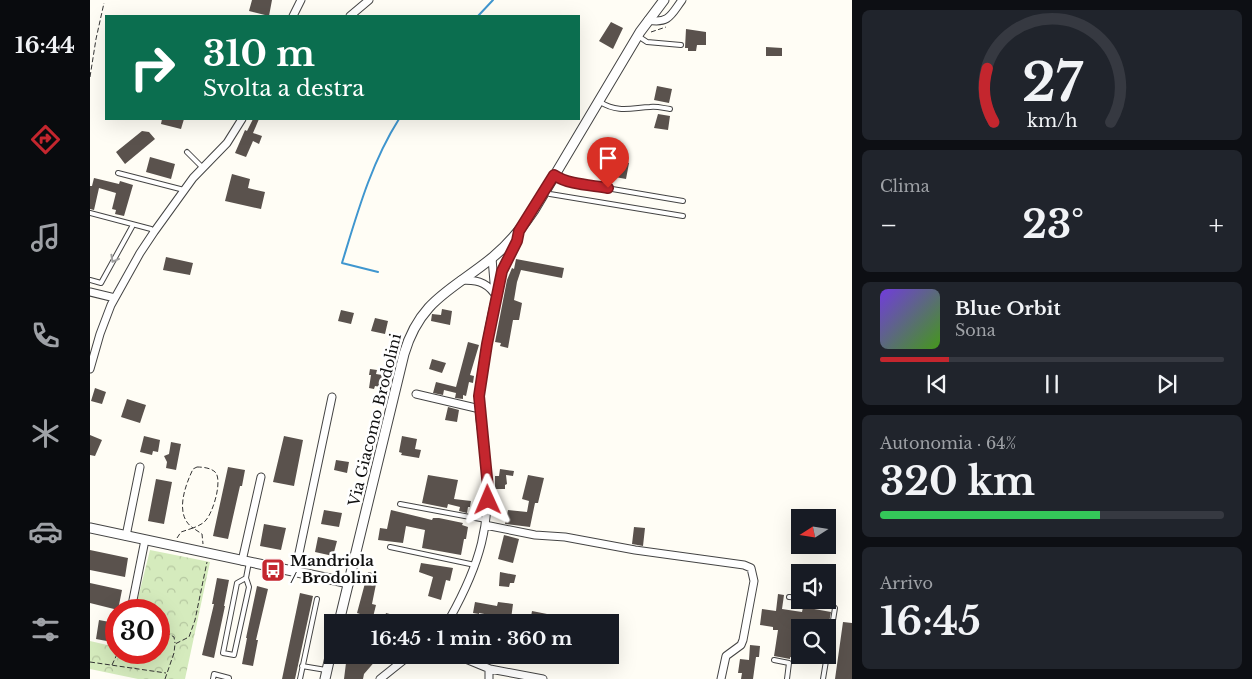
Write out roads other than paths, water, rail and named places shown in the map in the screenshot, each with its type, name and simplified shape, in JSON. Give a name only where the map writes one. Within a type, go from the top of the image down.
[{"type":"street","points":[[294,15],[301,0]]},
{"type":"street","points":[[351,15],[369,0]]},
{"type":"street","name":"Via Giacomo Brodolini","points":[[341,614],[408,339],[415,324],[436,298],[493,257],[519,231],[648,20],[664,0]]},
{"type":"street","points":[[648,20],[665,21],[682,0]]},
{"type":"street","points":[[90,369],[100,334],[115,298],[154,232],[184,191],[227,143],[241,120]]},
{"type":"street","points":[[502,271],[517,241],[519,231]]},
{"type":"street","points":[[451,614],[470,580],[484,537],[486,522],[488,488],[479,396],[502,271],[502,264],[493,257]]},
{"type":"street","points":[[493,257],[496,303]]},
{"type":"street","points":[[460,280],[473,280],[487,284],[494,293]]},
{"type":"street","points":[[90,292],[115,298]]},
{"type":"street","points":[[416,394],[480,410]]},
{"type":"street","points":[[295,572],[332,396]]},
{"type":"street","points":[[126,536],[140,467]]},
{"type":"street","points":[[246,561],[261,477]]},
{"type":"street","points":[[486,522],[535,535],[565,537],[634,550],[744,564],[751,568],[754,581],[743,640],[741,645],[726,656],[721,679]]},
{"type":"street","points":[[90,528],[349,583]]},
{"type":"street","points":[[133,599],[146,540]]},
{"type":"street","points":[[380,679],[399,664]]},
{"type":"street","points":[[477,664],[517,676],[542,679]]},
{"type":"street","points":[[489,669],[489,679]]},
{"type":"lane","points":[[638,36],[647,42],[681,45]]},
{"type":"lane","points":[[598,101],[614,109],[632,110],[651,106],[670,109]]},
{"type":"lane","points":[[187,152],[203,168]]},
{"type":"lane","points":[[118,174],[184,191]]},
{"type":"lane","points":[[554,175],[571,182],[683,201]]},
{"type":"lane","points":[[545,191],[550,194],[683,216]]},
{"type":"lane","points":[[90,213],[154,232]]},
{"type":"lane","points":[[90,280],[101,283],[133,225]]},
{"type":"lane","points":[[400,504],[486,522]]},
{"type":"lane","points":[[390,547],[475,565]]},
{"type":"lane","points":[[246,561],[246,578],[249,587],[234,655],[223,653],[237,583],[246,578]]},
{"type":"lane","points":[[300,679],[317,599]]},
{"type":"lane","points":[[774,660],[790,662],[787,679]]},
{"type":"lane","points":[[823,679],[826,664]]},
{"type":"lane","points":[[302,666],[326,674]]},
{"type":"lane","points":[[213,679],[214,674],[229,679]]},
{"type":"waterway","points":[[479,15],[493,0]]},
{"type":"waterway","points":[[378,272],[342,263],[359,208],[380,153],[398,120]]},
{"type":"place","name":"Mandriola / Brodolini","points":[[273,570]]}]
